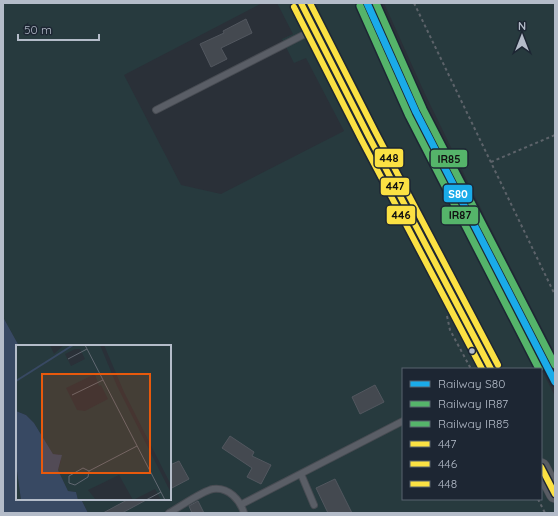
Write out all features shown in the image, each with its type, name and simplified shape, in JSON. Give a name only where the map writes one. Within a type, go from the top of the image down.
[{"type":"main road","points":[[301,3],[490,368]]},
{"type":"main road","points":[[542,468],[555,494]]},
{"type":"lane","points":[[156,110],[315,29]]},
{"type":"lane","points":[[242,504],[402,422]]},
{"type":"lane","points":[[301,474],[314,505]]},
{"type":"lane","points":[[169,513],[213,489],[224,490],[234,496],[242,504],[244,513]]},
{"type":"path","points":[[414,3],[555,295]]},
{"type":"path","points":[[491,162],[555,135]]},
{"type":"path","points":[[538,500],[545,513]]},
{"type":"green space","points":[[3,3],[262,3],[124,75],[181,185],[221,194],[344,131],[306,58],[294,63],[282,39],[293,34],[277,3],[361,3],[403,96],[448,188],[540,368],[402,368],[402,500],[542,500],[542,371],[555,396],[555,513],[88,513],[82,500],[171,500],[171,345],[18,345],[3,317]]},
{"type":"green space","points":[[384,3],[555,3],[555,354],[486,219],[425,94]]},
{"type":"water","points":[[3,317],[18,345],[16,345],[16,500],[82,500],[88,513],[3,513]]},
{"type":"building","points":[[246,19],[252,33],[221,48],[227,59],[211,67],[200,44],[224,33],[223,31]]},
{"type":"building","points":[[375,385],[384,402],[360,414],[352,397]]},
{"type":"building","points":[[230,436],[254,452],[252,456],[271,465],[261,484],[247,477],[252,468],[222,448]]},
{"type":"building","points":[[179,461],[189,479],[171,488],[171,465]]},
{"type":"building","points":[[335,479],[352,513],[328,513],[316,488]]},
{"type":"building","points":[[127,500],[146,500],[122,513],[103,513]]},
{"type":"building","points":[[198,501],[204,513],[192,513],[189,506]]},
{"type":"rail line","name":"S80","points":[[367,3],[416,112],[555,382]]},
{"type":"rail line","name":"IR85","points":[[376,3],[423,109],[555,365]]},
{"type":"rail line","name":"IR87","points":[[360,6],[409,116],[538,368]]},
{"type":"transit line","name":"447","points":[[301,3],[368,135],[490,368]]},
{"type":"transit line","name":"448","points":[[310,3],[375,131],[498,365]]},
{"type":"transit line","name":"446","points":[[294,7],[361,139],[481,368]]},
{"type":"transit line","name":"447","points":[[542,469],[555,494]]}]
